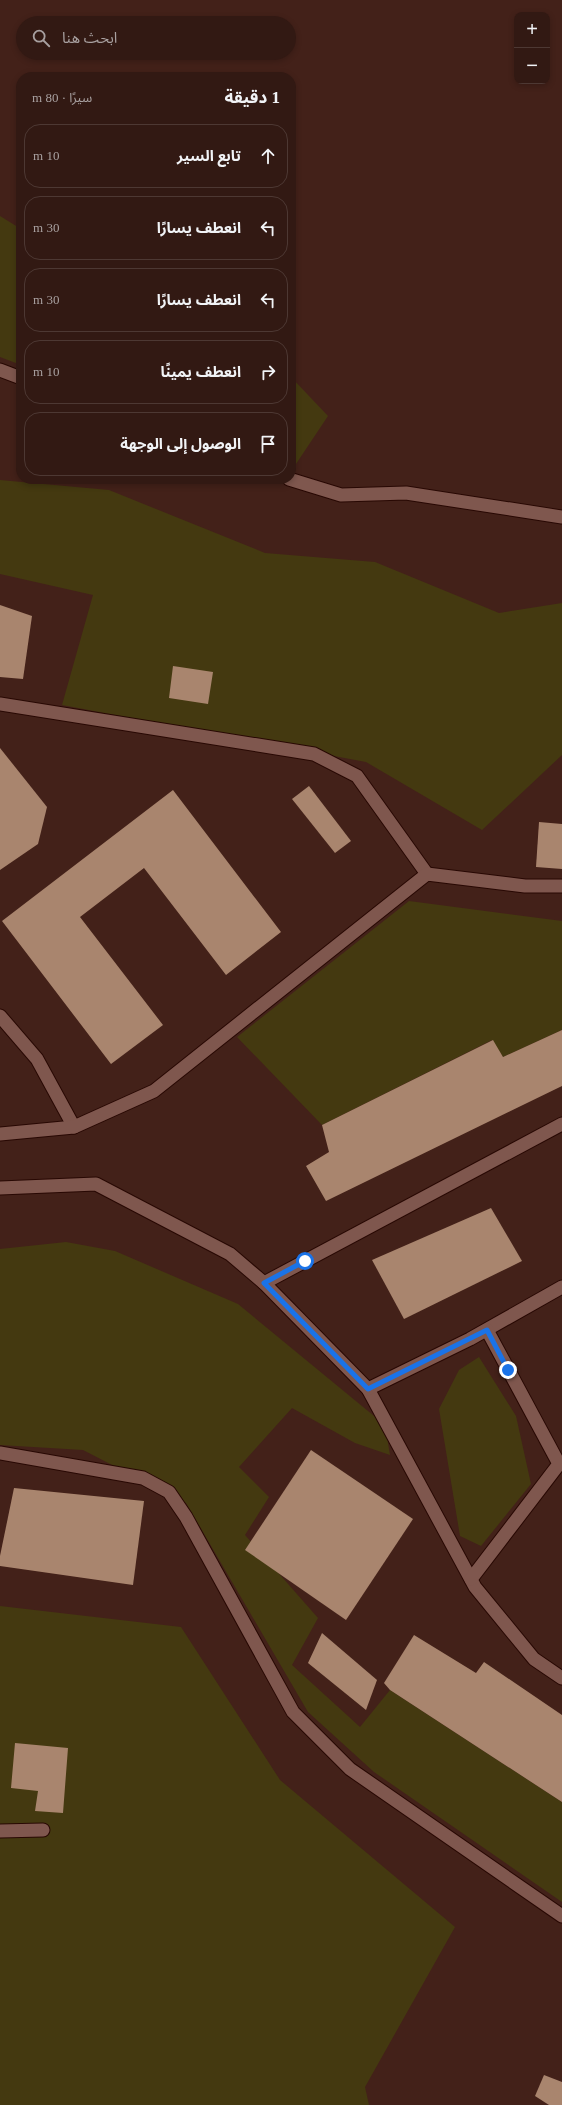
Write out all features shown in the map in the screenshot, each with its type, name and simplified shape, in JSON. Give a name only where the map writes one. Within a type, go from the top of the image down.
[{"type":"lane","points":[[0,370],[16,376]]},
{"type":"lane","points":[[296,481],[341,495],[406,492],[562,517]]},
{"type":"lane","points":[[0,704],[314,754],[357,776],[427,874]]},
{"type":"lane","points":[[0,1134],[74,1127],[154,1091],[427,874],[525,886],[562,886]]},
{"type":"lane","points":[[0,1016],[37,1059],[74,1127]]},
{"type":"lane","points":[[264,1283],[562,1124]]},
{"type":"lane","points":[[0,1188],[96,1184],[230,1254],[264,1283],[368,1389],[475,1587],[534,1659],[562,1678]]},
{"type":"lane","points":[[368,1389],[487,1330],[562,1287]]},
{"type":"lane","points":[[471,1579],[559,1464],[487,1330]]},
{"type":"lane","points":[[0,1454],[143,1478],[169,1492],[186,1517],[293,1712],[350,1769],[562,1916]]},
{"type":"lane","points":[[0,1831],[44,1830]]},
{"type":"shaded area","points":[[0,216],[16,226],[16,363],[0,357]]},
{"type":"shaded area","points":[[296,382],[328,416],[296,464]]},
{"type":"shaded area","points":[[0,480],[16,481],[16,484],[44,484],[109,490],[265,553],[375,562],[499,613],[562,603],[562,755],[482,830],[366,762],[62,705],[93,595],[0,574]]},
{"type":"shaded area","points":[[409,901],[562,921],[562,1030],[503,1057],[492,1040],[322,1125],[237,1037]]},
{"type":"shaded area","points":[[66,1242],[115,1251],[238,1304],[385,1425],[390,1455],[355,1443],[292,1408],[239,1467],[269,1497],[245,1535],[318,1618],[292,1665],[360,1727],[390,1690],[562,1802],[562,1902],[374,1772],[308,1712],[186,1503],[83,1450],[0,1445],[0,1249]]},
{"type":"shaded area","points":[[479,1357],[516,1416],[531,1484],[481,1546],[460,1536],[439,1409],[459,1370]]},
{"type":"shaded area","points":[[0,1606],[181,1627],[280,1780],[455,1927],[365,2087],[369,2105],[0,2105]]},
{"type":"building","points":[[0,605],[32,616],[23,679],[0,677]]},
{"type":"building","points":[[173,666],[213,672],[208,704],[169,698]]},
{"type":"building","points":[[0,748],[47,807],[38,844],[0,870]]},
{"type":"building","points":[[309,786],[351,841],[335,853],[292,799]]},
{"type":"building","points":[[173,790],[281,932],[226,975],[144,868],[80,917],[163,1025],[111,1064],[2,921]]},
{"type":"building","points":[[539,822],[562,824],[562,869],[536,867]]},
{"type":"building","points":[[562,1030],[562,1086],[326,1201],[306,1166],[329,1152],[322,1125],[493,1040],[503,1057]]},
{"type":"building","points":[[491,1208],[522,1261],[404,1319],[372,1260]]},
{"type":"building","points":[[311,1450],[413,1519],[346,1620],[245,1550]]},
{"type":"building","points":[[14,1488],[144,1501],[133,1585],[0,1566],[0,1556]]},
{"type":"building","points":[[322,1633],[377,1680],[366,1710],[308,1663]]},
{"type":"building","points":[[414,1635],[476,1673],[484,1662],[562,1715],[562,1802],[390,1690],[384,1683]]},
{"type":"building","points":[[15,1743],[68,1748],[63,1813],[35,1811],[38,1791],[11,1788]]},
{"type":"building","points":[[544,2075],[562,2082],[562,2105],[549,2105],[535,2096]]},
{"type":"route","points":[[305,1261],[264,1283],[368,1389],[487,1330],[508,1370]]}]
